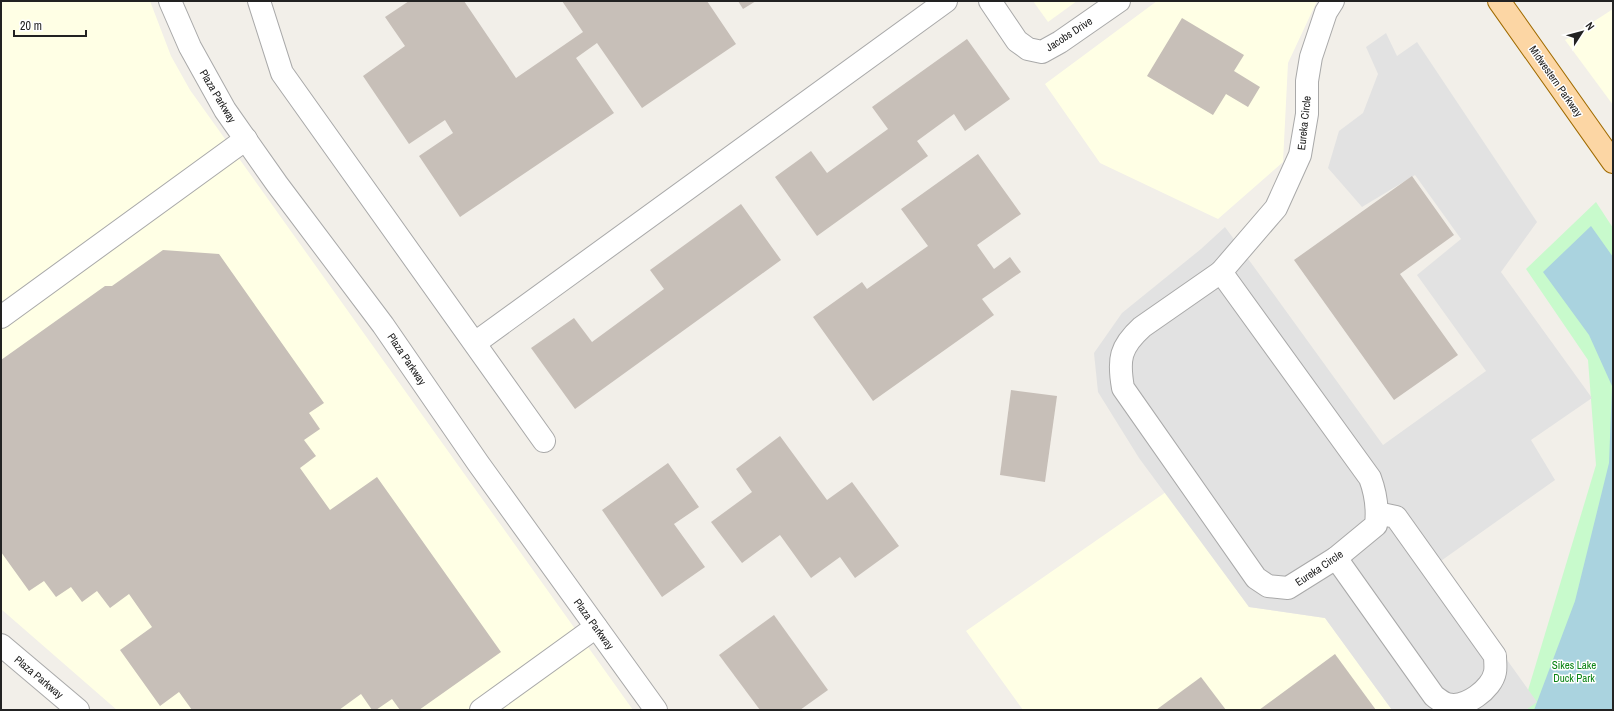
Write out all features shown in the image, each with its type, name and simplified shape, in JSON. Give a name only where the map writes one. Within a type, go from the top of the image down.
[{"type":"main road","name":"Midwestern Parkway","points":[[1499,1],[1613,162]]},
{"type":"street","name":"Plaza Parkway","points":[[170,1],[190,47],[225,110],[383,325],[478,463],[656,710]]},
{"type":"street","points":[[259,1],[282,73],[544,441]]},
{"type":"street","points":[[476,344],[946,1]]},
{"type":"street","name":"Jacobs Drive","points":[[990,1],[1017,41],[1028,49],[1042,52],[1060,42],[1119,1]]},
{"type":"street","name":"Eureka Circle","points":[[1221,272],[1370,478],[1375,490],[1377,513],[1376,525],[1336,558],[1288,588],[1268,586],[1256,578],[1123,388],[1120,359],[1125,346],[1142,327],[1221,272],[1276,208],[1300,155],[1307,114],[1307,81],[1311,57],[1326,12],[1333,1]]},
{"type":"street","points":[[1,317],[246,139]]},
{"type":"street","points":[[1336,558],[1434,696],[1447,704],[1462,704],[1476,697],[1488,686],[1495,672],[1495,656],[1396,517],[1377,513]]},
{"type":"street","points":[[481,710],[596,627]]},
{"type":"street","name":"Plaza Parkway","points":[[1,645],[78,710]]},
{"type":"shaded area","points":[[1,1],[150,1],[171,56],[190,90],[633,710],[117,710],[1,609]]},
{"type":"shaded area","points":[[1033,1],[1077,1],[1048,22]]},
{"type":"shaded area","points":[[1157,1],[1317,1],[1288,63],[1283,162],[1218,219],[1100,163],[1045,84]]},
{"type":"shaded area","points":[[1613,9],[1613,105],[1565,40]]},
{"type":"shaded area","points":[[1386,33],[1397,56],[1417,42],[1537,222],[1501,272],[1592,398],[1531,440],[1555,480],[1438,563],[1537,702],[1526,710],[1392,710],[1325,618],[1249,607],[1139,458],[1098,392],[1094,353],[1122,313],[1201,249],[1225,227],[1383,445],[1486,371],[1417,275],[1461,239],[1415,175],[1362,207],[1328,168],[1339,131],[1363,113],[1378,74],[1366,47]]},
{"type":"shaded area","points":[[1166,492],[1249,607],[1325,618],[1392,710],[1023,710],[966,631]]},
{"type":"green space","name":"Sikes Lake Duck Park","points":[[1596,202],[1613,228],[1613,710],[1522,710],[1596,465],[1588,360],[1526,269]]},
{"type":"water","name":"Sikes Lake Duck Park","points":[[1591,226],[1613,257],[1613,710],[1534,710],[1575,601],[1609,463],[1612,386],[1589,335],[1543,272]]},
{"type":"building","points":[[409,1],[464,1],[516,78],[583,32],[562,1],[707,1],[736,44],[642,108],[597,43],[576,58],[614,113],[460,217],[419,156],[453,133],[445,120],[409,144],[363,76],[405,46],[385,17]]},
{"type":"building","points":[[738,1],[756,1],[743,9]]},
{"type":"building","points":[[1182,18],[1244,55],[1234,71],[1260,87],[1248,107],[1226,94],[1213,115],[1147,76]]},
{"type":"building","points":[[967,39],[1010,99],[965,131],[954,114],[917,141],[928,156],[817,236],[775,177],[811,151],[827,173],[888,129],[872,107]]},
{"type":"building","points":[[978,154],[1021,214],[977,245],[994,269],[1010,257],[1021,272],[982,299],[994,315],[873,401],[813,317],[862,282],[867,289],[928,246],[901,209]]},
{"type":"building","points":[[1412,176],[1454,235],[1400,274],[1458,355],[1394,400],[1294,260]]},
{"type":"building","points":[[741,204],[781,260],[575,409],[531,348],[574,318],[592,342],[664,289],[650,270]]},
{"type":"building","points":[[163,250],[219,254],[324,403],[309,413],[320,429],[304,440],[316,456],[300,468],[330,510],[377,477],[501,652],[419,710],[400,710],[392,699],[376,710],[372,710],[361,694],[339,710],[192,710],[179,692],[160,706],[120,650],[152,627],[129,594],[110,608],[97,591],[82,602],[71,587],[56,597],[44,581],[29,591],[1,552],[1,360],[105,286],[112,286]]},
{"type":"building","points":[[1011,390],[1057,396],[1045,482],[1000,475]]},
{"type":"building","points":[[780,436],[827,500],[852,482],[899,546],[855,578],[840,557],[811,578],[780,535],[742,563],[711,522],[752,492],[736,469]]},
{"type":"building","points":[[668,463],[699,507],[674,524],[705,567],[662,597],[602,510]]},
{"type":"building","points":[[774,615],[828,690],[800,710],[760,710],[719,655]]},
{"type":"building","points":[[1335,654],[1376,710],[1259,710]]},
{"type":"building","points":[[1201,677],[1226,710],[1156,710]]}]
